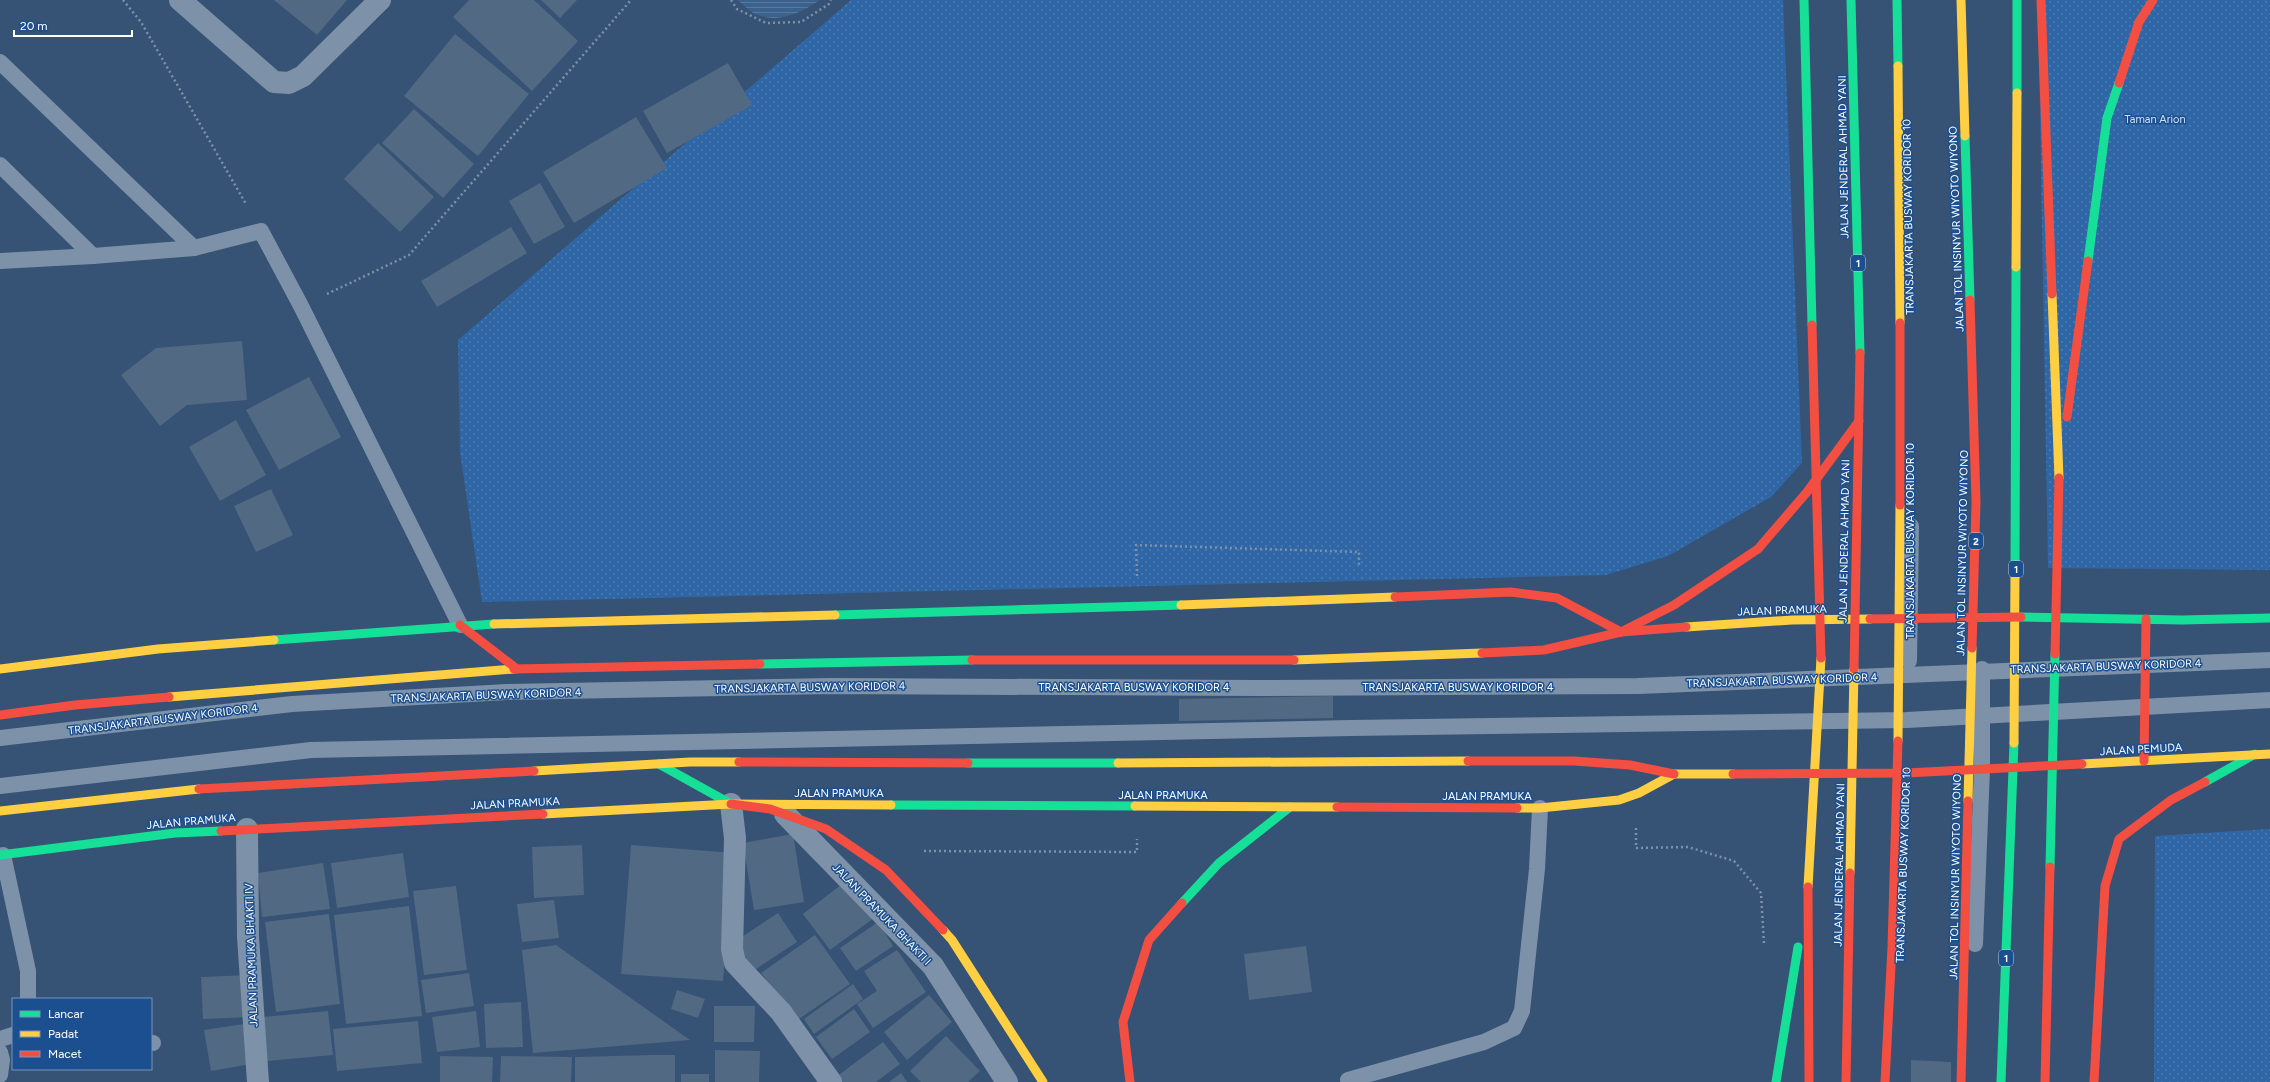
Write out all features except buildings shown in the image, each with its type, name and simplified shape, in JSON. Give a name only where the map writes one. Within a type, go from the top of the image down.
[{"type":"main road","points":[[1804,0],[1821,664],[1808,892],[1809,1082]]},
{"type":"main road","name":"JALAN JENDERAL AHMAD YANI","points":[[1846,1082],[1854,774],[1854,677],[1860,357],[1851,0]]},
{"type":"main road","points":[[1885,1082],[1893,957],[1901,506],[1896,0]]},
{"type":"main road","name":"JALAN TOL INSINYUR WIYOTO WIYONO","points":[[1961,0],[1976,502],[1961,1082]]},
{"type":"main road","name":"1","points":[[2001,1082],[2015,715],[2017,0]]},
{"type":"main road","points":[[2041,0],[2059,481],[2045,1082]]},
{"type":"main road","points":[[2059,481],[2107,118],[2139,22],[2153,0]]},
{"type":"main road","points":[[0,669],[158,649],[460,624],[1049,610],[1511,592],[1557,598],[1622,632],[1674,605],[1758,549],[1807,492],[1858,421]]},
{"type":"main road","points":[[2015,618],[2270,618]]},
{"type":"main road","name":"JALAN PRAMUKA","points":[[0,715],[75,705],[517,669],[932,660],[1230,661],[1359,658],[1544,650],[1622,632],[1792,620],[2015,618]]},
{"type":"main road","points":[[2144,761],[2146,619]]},
{"type":"main road","points":[[460,624],[517,669]]},
{"type":"main road","points":[[2094,1082],[2105,886],[2118,840],[2171,800],[2255,754]]},
{"type":"main road","name":"JALAN PEMUDA","points":[[2013,768],[2270,754]]},
{"type":"main road","name":"JALAN PRAMUKA","points":[[0,811],[200,789],[659,764],[1574,761],[1630,765],[1674,774],[1854,774],[2013,768]]},
{"type":"main road","points":[[659,764],[731,804],[770,809],[826,829],[886,870],[952,940],[1043,1082]]},
{"type":"main road","name":"JALAN PRAMUKA","points":[[2,855],[175,833],[731,804],[1290,808],[1540,808],[1618,800],[1639,793],[1674,774]]},
{"type":"main road","points":[[1130,1082],[1123,1022],[1149,940],[1218,863],[1290,808]]},
{"type":"main road","points":[[1776,1082],[1780,1046],[1808,892]]},
{"type":"street","points":[[180,0],[274,82],[289,83],[302,76],[380,0]]},
{"type":"street","points":[[731,804],[735,838],[732,949],[734,963],[781,1012],[831,1082]]},
{"type":"street","name":"JALAN PRAMUKA BHAKTI I","points":[[785,814],[933,966],[1007,1082]]},
{"type":"street","name":"JALAN PRAMUKA BHAKTI IV","points":[[247,829],[248,937],[258,1082]]},
{"type":"lane","name":"TRANSJAKARTA BUSWAY KORIDOR 10","points":[[1895,1082],[1906,773],[1906,720],[1911,619],[1907,127],[1900,0]]},
{"type":"lane","points":[[1968,0],[1974,128],[1982,619],[1982,769],[1970,1082]]},
{"type":"lane","points":[[0,62],[194,248]]},
{"type":"lane","points":[[0,165],[93,256]]},
{"type":"lane","points":[[0,261],[93,256],[194,248],[261,231],[301,306],[460,624]]},
{"type":"lane","name":"TRANSJAKARTA BUSWAY KORIDOR 4","points":[[0,738],[292,704],[507,692],[830,686],[1248,688],[1638,686],[2015,670],[2057,670],[2270,660]]},
{"type":"lane","points":[[0,786],[312,750],[1344,729],[1906,720],[2270,700]]},
{"type":"lane","points":[[1348,1080],[1484,1042],[1514,1028],[1522,1011],[1537,869],[1540,808]]},
{"type":"lane","points":[[2,855],[28,971],[28,998]]},
{"type":"lane","points":[[0,1039],[12,1035]]},
{"type":"path","points":[[123,0],[140,22],[261,231]]},
{"type":"path","points":[[301,306],[410,255],[631,0]]},
{"type":"path","points":[[731,0],[737,8],[766,23],[801,22],[829,4],[831,0]]},
{"type":"path","points":[[1137,556],[1136,545],[1359,552],[1359,598]]},
{"type":"path","points":[[924,851],[1137,852],[1137,842]]},
{"type":"green space","points":[[851,0],[1783,0],[1802,463],[1771,497],[1668,556],[1606,575],[482,602],[460,452],[458,340]]},
{"type":"green space","name":"Taman Arion","points":[[2038,0],[2270,0],[2270,570],[2048,568]]},
{"type":"green space","points":[[2270,829],[2270,1082],[2154,1082],[2155,836]]},
{"type":"shaded area","points":[[737,0],[820,0],[797,13],[789,16],[773,18],[755,14]]},
{"type":"traffic: fast","points":[[1804,0],[1812,325]]},
{"type":"traffic: fast","points":[[1851,0],[1860,353]]},
{"type":"traffic: fast","points":[[1897,0],[1898,66]]},
{"type":"traffic: fast","points":[[2017,0],[2017,93]]},
{"type":"traffic: fast","points":[[2088,261],[2107,118],[2119,83]]},
{"type":"traffic: fast","points":[[1965,136],[1970,300]]},
{"type":"traffic: fast","points":[[2015,569],[2016,267]]},
{"type":"traffic: fast","points":[[835,615],[1181,605]]},
{"type":"traffic: fast","points":[[2021,617],[2182,620],[2270,618]]},
{"type":"traffic: fast","points":[[274,640],[494,624]]},
{"type":"traffic: fast","points":[[2050,867],[2055,654]]},
{"type":"traffic: fast","points":[[760,664],[972,660]]},
{"type":"traffic: fast","points":[[2001,1082],[2014,743]]},
{"type":"traffic: fast","points":[[2205,782],[2255,754]]},
{"type":"traffic: fast","points":[[968,763],[1118,763]]},
{"type":"traffic: fast","points":[[659,764],[731,804]]},
{"type":"traffic: fast","points":[[891,805],[1135,806]]},
{"type":"traffic: fast","points":[[1182,903],[1219,863],[1290,807]]},
{"type":"traffic: fast","points":[[0,855],[175,833],[221,831]]},
{"type":"traffic: fast","points":[[1776,1082],[1798,947]]},
{"type":"traffic: slow","points":[[1961,0],[1965,136]]},
{"type":"traffic: slow","points":[[1898,66],[1900,323]]},
{"type":"traffic: slow","points":[[2016,267],[2017,93]]},
{"type":"traffic: slow","points":[[2052,294],[2059,478]]},
{"type":"traffic: slow","points":[[1898,741],[1900,505]]},
{"type":"traffic: slow","points":[[2014,743],[2015,569]]},
{"type":"traffic: slow","points":[[1181,605],[1395,597]]},
{"type":"traffic: slow","points":[[494,624],[835,615]]},
{"type":"traffic: slow","points":[[1686,627],[1792,620],[1870,619]]},
{"type":"traffic: slow","points":[[0,669],[158,649],[274,640]]},
{"type":"traffic: slow","points":[[1968,801],[1972,648]]},
{"type":"traffic: slow","points":[[1294,660],[1482,653]]},
{"type":"traffic: slow","points":[[1808,887],[1821,658]]},
{"type":"traffic: slow","points":[[169,697],[514,669]]},
{"type":"traffic: slow","points":[[1850,873],[1854,669]]},
{"type":"traffic: slow","points":[[2082,764],[2270,754]]},
{"type":"traffic: slow","points":[[1118,763],[1468,761]]},
{"type":"traffic: slow","points":[[534,771],[690,762],[739,762]]},
{"type":"traffic: slow","points":[[1517,808],[1540,808],[1619,800],[1639,793],[1674,774],[1733,774]]},
{"type":"traffic: slow","points":[[0,811],[199,789]]},
{"type":"traffic: slow","points":[[543,814],[731,804],[891,805]]},
{"type":"traffic: slow","points":[[1135,806],[1337,807]]},
{"type":"traffic: slow","points":[[943,930],[952,940],[1043,1082]]},
{"type":"traffic: jam","points":[[2041,0],[2052,294]]},
{"type":"traffic: jam","points":[[2119,83],[2139,22],[2153,0]]},
{"type":"traffic: jam","points":[[2067,417],[2088,261]]},
{"type":"traffic: jam","points":[[1970,300],[1976,502],[1972,648]]},
{"type":"traffic: jam","points":[[1900,323],[1900,505]]},
{"type":"traffic: jam","points":[[1812,325],[1821,658]]},
{"type":"traffic: jam","points":[[1854,669],[1860,353]]},
{"type":"traffic: jam","points":[[1621,632],[1674,605],[1758,549],[1807,492],[1859,421]]},
{"type":"traffic: jam","points":[[2055,654],[2059,478]]},
{"type":"traffic: jam","points":[[1395,597],[1511,592],[1557,598],[1621,632]]},
{"type":"traffic: jam","points":[[1870,619],[2021,617]]},
{"type":"traffic: jam","points":[[2144,761],[2146,619]]},
{"type":"traffic: jam","points":[[460,625],[517,669]]},
{"type":"traffic: jam","points":[[1482,653],[1544,650],[1621,632],[1686,627]]},
{"type":"traffic: jam","points":[[972,660],[1294,660]]},
{"type":"traffic: jam","points":[[514,669],[760,664]]},
{"type":"traffic: jam","points":[[0,715],[75,705],[169,697]]},
{"type":"traffic: jam","points":[[1885,1082],[1892,947],[1898,741]]},
{"type":"traffic: jam","points":[[1468,761],[1574,761],[1630,765],[1674,774]]},
{"type":"traffic: jam","points":[[739,762],[968,763]]},
{"type":"traffic: jam","points":[[1733,774],[1906,773],[2082,764]]},
{"type":"traffic: jam","points":[[199,789],[534,771]]},
{"type":"traffic: jam","points":[[2094,1082],[2105,886],[2119,839],[2171,800],[2205,782]]},
{"type":"traffic: jam","points":[[1961,1082],[1968,801]]},
{"type":"traffic: jam","points":[[731,804],[770,809],[826,829],[886,870],[943,930]]},
{"type":"traffic: jam","points":[[1337,807],[1517,808]]},
{"type":"traffic: jam","points":[[221,831],[543,814]]},
{"type":"traffic: jam","points":[[2045,1082],[2050,867]]},
{"type":"traffic: jam","points":[[1846,1082],[1850,873]]},
{"type":"traffic: jam","points":[[1808,887],[1809,1082]]},
{"type":"traffic: jam","points":[[1130,1082],[1123,1022],[1149,940],[1182,903]]}]
